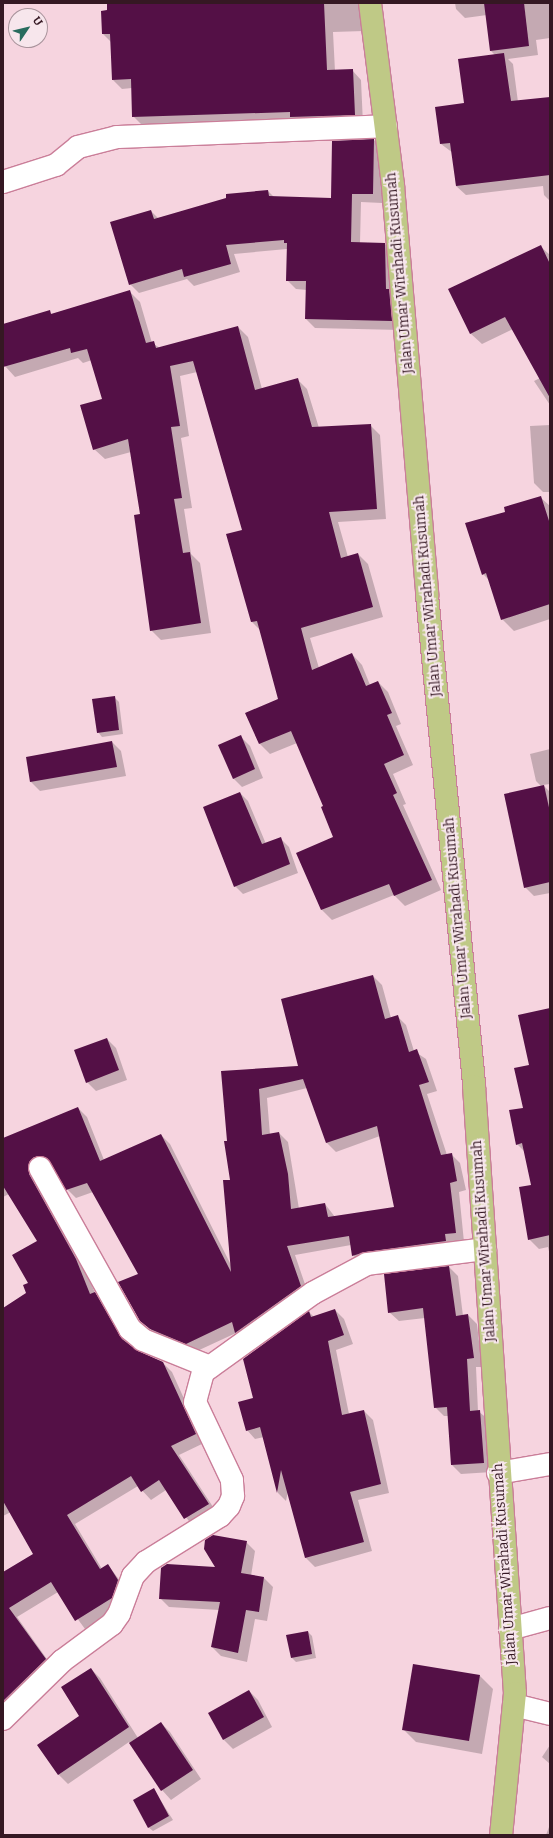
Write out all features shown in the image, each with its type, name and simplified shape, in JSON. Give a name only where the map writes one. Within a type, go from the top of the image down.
[{"type":"main road","name":"Jalan Umar Wirahadi Kusumah","points":[[370,3],[386,126],[473,1078],[514,1705],[501,1835]]},
{"type":"street","points":[[3,182],[56,166],[78,147],[117,137],[386,126]]},
{"type":"street","points":[[40,1168],[130,1329],[143,1340],[210,1367]]},
{"type":"street","points":[[3,1720],[62,1661],[112,1624],[122,1608],[133,1576],[146,1562],[220,1516],[229,1506],[233,1496],[232,1480],[195,1402],[203,1372],[313,1293],[368,1264],[484,1249]]},
{"type":"street","points":[[498,1473],[550,1464]]},
{"type":"street","points":[[510,1629],[550,1618]]},
{"type":"street","points":[[514,1705],[550,1714]]},
{"type":"building","points":[[107,3],[324,3],[327,70],[353,69],[355,115],[290,117],[290,112],[132,117],[131,79],[112,80],[110,34],[102,34],[101,11],[107,10]]},
{"type":"building","points":[[484,3],[524,3],[529,46],[490,51]]},
{"type":"building","points":[[504,53],[511,101],[550,97],[550,175],[456,186],[450,143],[440,144],[435,107],[464,103],[458,59]]},
{"type":"building","points":[[374,139],[373,194],[352,194],[351,242],[385,243],[386,289],[389,289],[392,321],[305,319],[306,281],[286,281],[287,243],[284,243],[284,240],[226,245],[231,264],[184,277],[182,269],[129,285],[110,222],[151,210],[154,219],[226,198],[226,194],[268,190],[269,196],[331,198],[332,141]]},
{"type":"building","points":[[541,245],[550,264],[550,398],[505,317],[470,334],[448,289]]},
{"type":"building","points":[[130,290],[146,343],[154,341],[156,348],[238,326],[255,390],[298,378],[312,427],[371,424],[377,509],[329,512],[341,558],[358,553],[373,607],[301,628],[312,670],[352,653],[366,686],[378,681],[392,713],[387,715],[404,755],[384,764],[397,793],[393,795],[432,880],[394,896],[389,884],[321,910],[296,853],[333,837],[321,807],[323,806],[291,731],[259,744],[245,713],[278,699],[257,621],[251,622],[226,534],[242,530],[193,361],[170,366],[180,426],[171,427],[182,498],[174,499],[183,553],[190,552],[201,623],[150,631],[134,515],[140,514],[128,439],[93,450],[80,405],[102,399],[87,349],[71,353],[70,348],[3,367],[3,324],[50,310],[51,314]]},
{"type":"building","points":[[541,496],[550,524],[550,604],[501,620],[486,573],[482,575],[465,523],[505,512],[504,507]]},
{"type":"building","points":[[115,696],[119,730],[97,733],[92,699]]},
{"type":"building","points":[[241,735],[255,769],[233,779],[218,745]]},
{"type":"building","points":[[112,741],[117,767],[30,782],[26,757]]},
{"type":"building","points":[[544,785],[550,812],[550,882],[524,888],[504,794]]},
{"type":"building","points":[[240,792],[262,844],[281,837],[290,864],[234,887],[203,807]]},
{"type":"building","points":[[373,975],[385,1019],[398,1015],[409,1052],[417,1049],[429,1082],[419,1085],[441,1155],[452,1153],[457,1181],[450,1183],[456,1233],[445,1234],[446,1241],[365,1252],[352,1256],[349,1236],[287,1246],[301,1286],[235,1333],[232,1322],[186,1344],[150,1329],[140,1321],[118,1282],[138,1274],[87,1183],[66,1190],[47,1158],[34,1157],[29,1162],[29,1174],[76,1259],[90,1294],[95,1292],[122,1339],[138,1351],[163,1362],[196,1434],[171,1446],[209,1504],[184,1519],[159,1480],[141,1492],[131,1476],[67,1515],[100,1569],[108,1564],[118,1580],[112,1598],[75,1621],[51,1582],[9,1608],[46,1659],[3,1701],[3,1572],[33,1554],[3,1501],[3,1308],[26,1293],[23,1285],[28,1283],[12,1255],[37,1241],[3,1186],[3,1138],[78,1107],[100,1161],[161,1134],[231,1272],[223,1180],[230,1180],[224,1141],[227,1141],[221,1071],[298,1066],[281,999]],"holes":[[[303,1079],[326,1143],[377,1126],[394,1207],[328,1217],[325,1203],[291,1209],[288,1174],[279,1132],[262,1135],[259,1089]]]},
{"type":"building","points":[[550,1008],[550,1235],[528,1240],[519,1187],[531,1185],[522,1143],[516,1145],[509,1110],[523,1108],[514,1068],[529,1065],[518,1015]]},
{"type":"building","points":[[107,1038],[119,1070],[86,1083],[74,1050]]},
{"type":"building","points":[[449,1266],[456,1316],[468,1314],[474,1358],[467,1359],[470,1411],[480,1410],[484,1463],[451,1465],[447,1407],[434,1408],[423,1308],[388,1313],[384,1274]]},
{"type":"building","points":[[335,1309],[344,1335],[328,1341],[342,1415],[364,1410],[381,1484],[350,1492],[364,1542],[305,1558],[281,1470],[277,1493],[260,1427],[246,1431],[238,1402],[253,1398],[243,1359],[309,1311],[311,1317]]},
{"type":"building","points":[[213,1535],[247,1541],[241,1573],[264,1577],[259,1612],[246,1610],[238,1653],[211,1647],[220,1602],[159,1599],[161,1568],[167,1564],[215,1567],[204,1549],[205,1540]]},
{"type":"building","points":[[308,1631],[312,1654],[291,1658],[286,1635]]},
{"type":"building","points":[[413,1664],[480,1675],[469,1741],[402,1730]]},
{"type":"building","points":[[91,1668],[129,1727],[58,1775],[37,1745],[79,1716],[61,1687]]},
{"type":"building","points":[[249,1690],[264,1717],[223,1740],[208,1713]]},
{"type":"building","points":[[161,1722],[193,1770],[161,1791],[129,1743]]},
{"type":"building","points":[[154,1788],[169,1816],[148,1828],[133,1800]]}]
